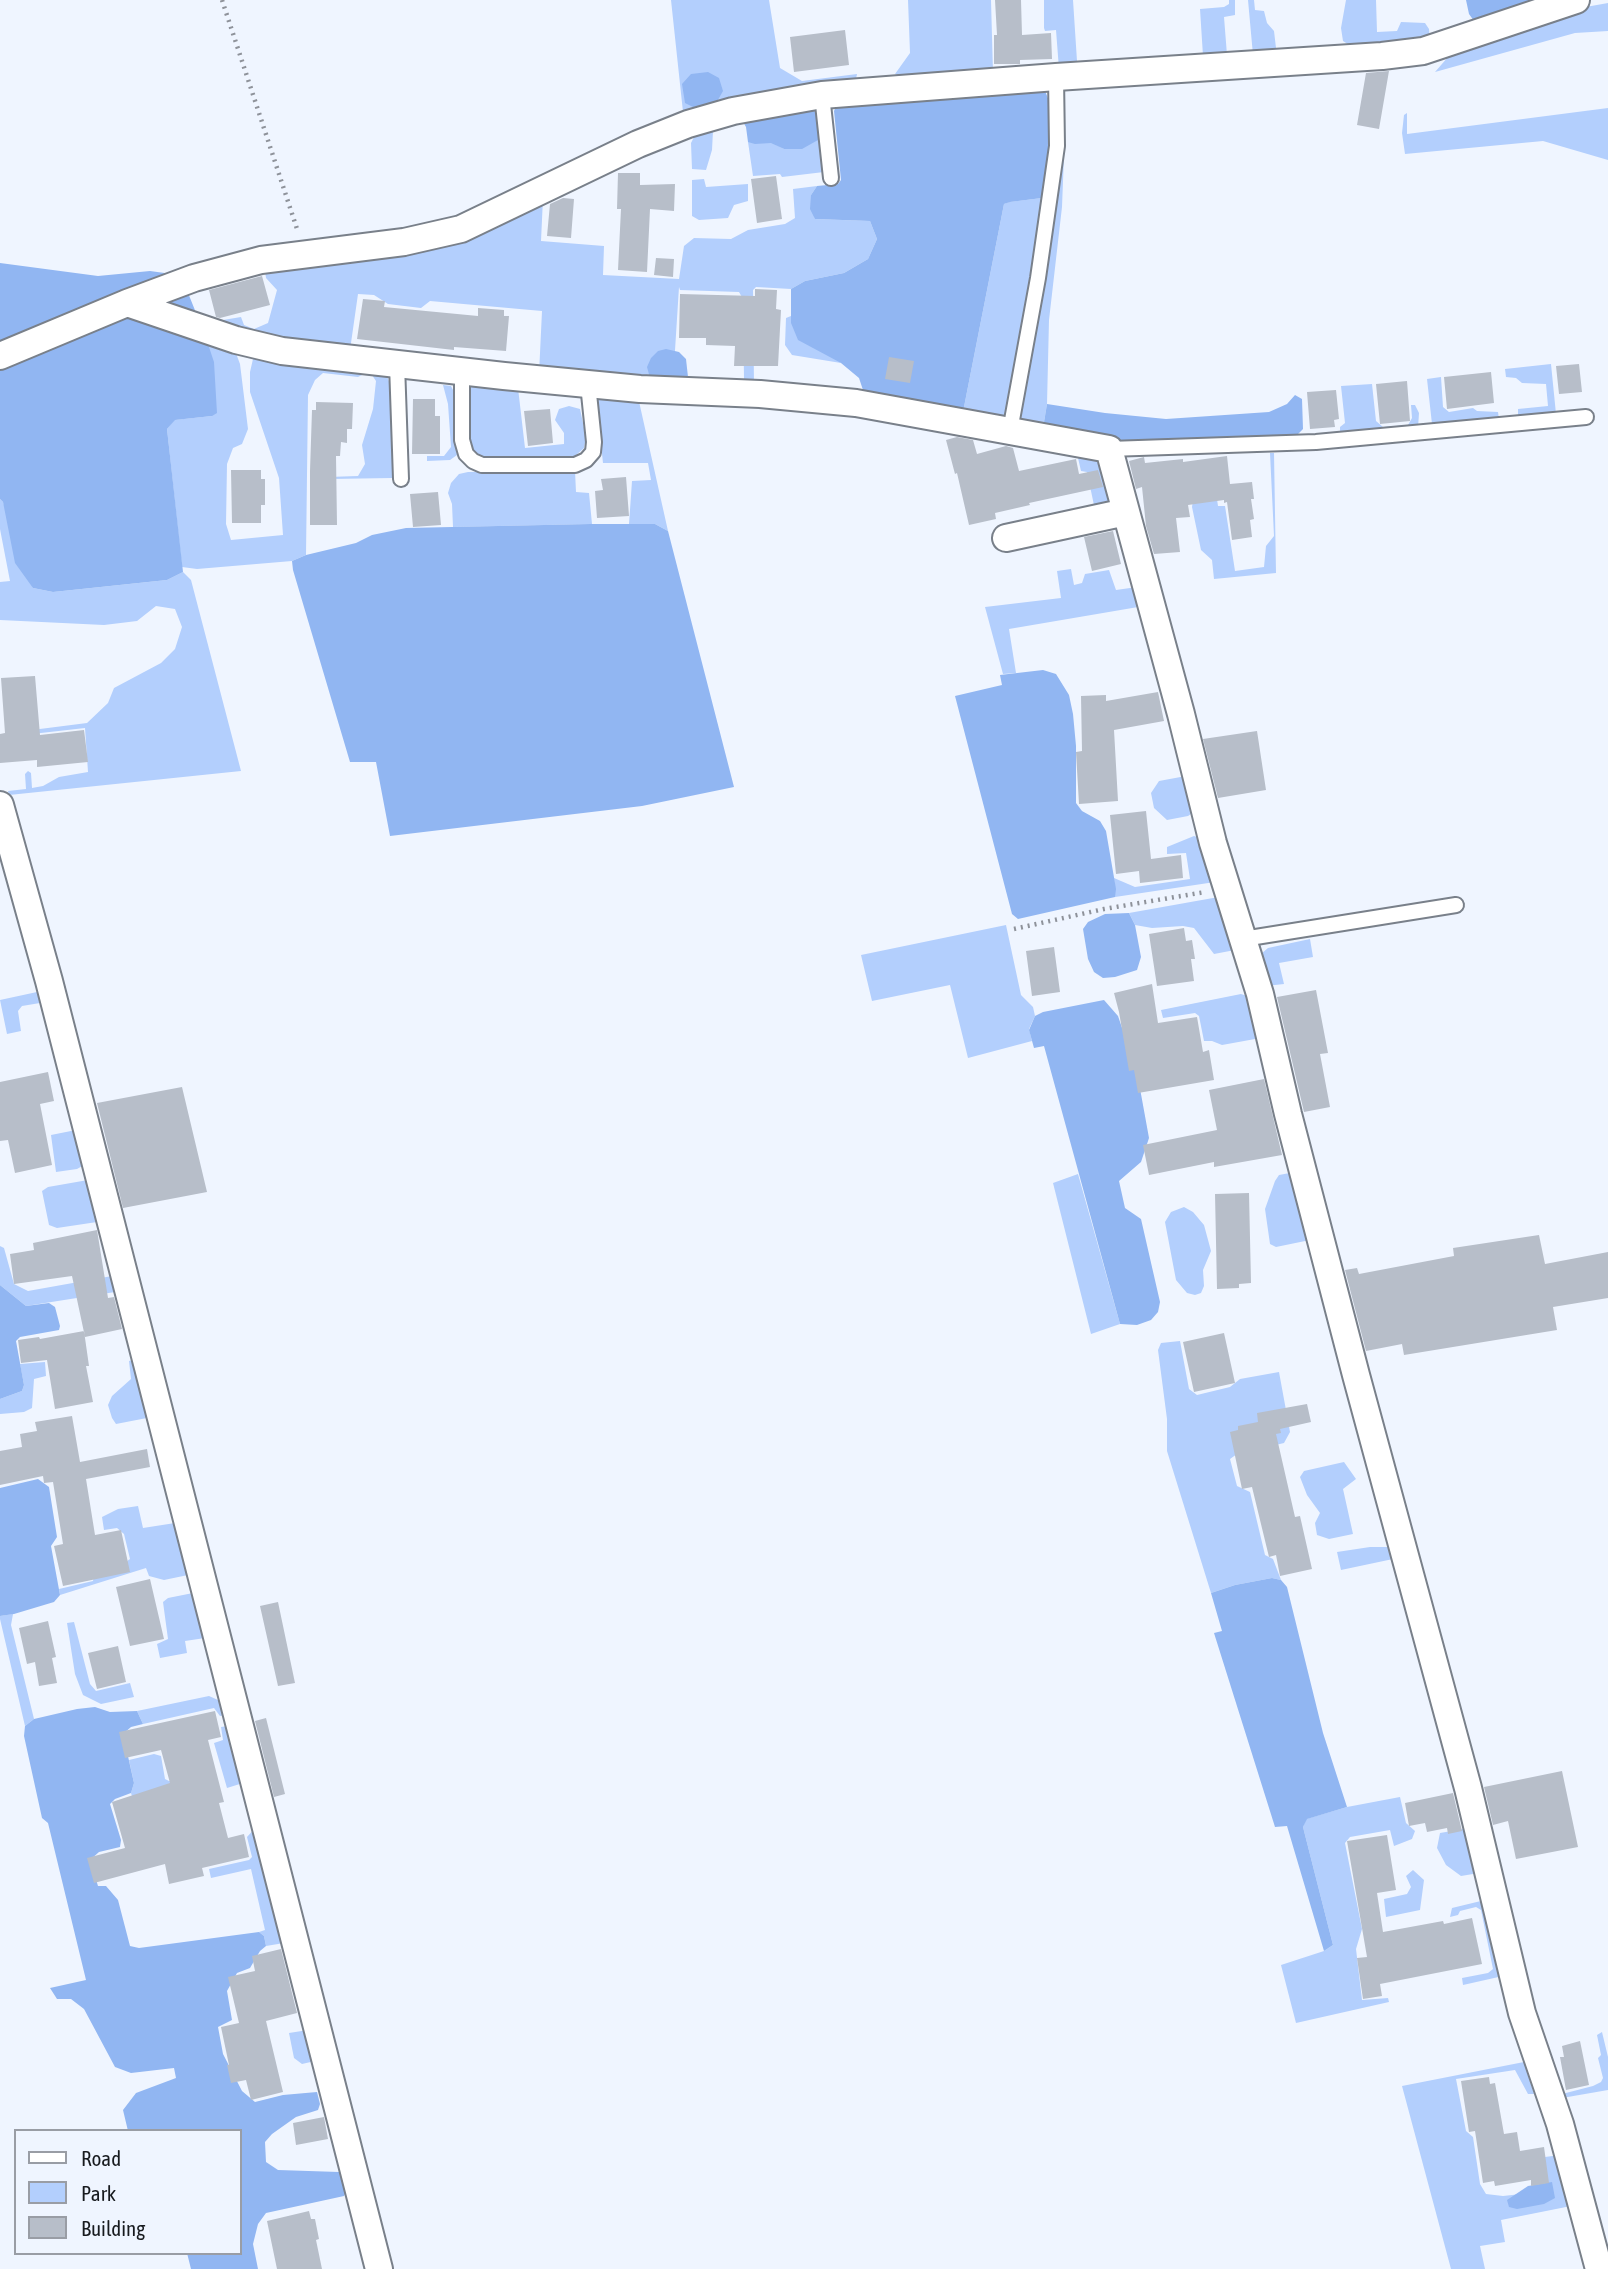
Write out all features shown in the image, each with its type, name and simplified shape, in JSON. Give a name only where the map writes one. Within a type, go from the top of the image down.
[{"type":"street","points":[[0,356],[194,278],[261,260],[404,242],[461,229],[629,148],[688,124],[733,111],[822,95],[1423,51],[1576,0]]},
{"type":"street","points":[[127,303],[247,343],[282,351],[588,384],[760,394],[856,403],[1109,449],[1213,843],[1260,994],[1352,1362],[1468,1788],[1522,2013],[1560,2124],[1600,2269]]},
{"type":"street","points":[[1006,538],[1126,512]]},
{"type":"street","points":[[0,805],[49,981],[379,2269]]},
{"type":"lane","points":[[1010,431],[1038,278],[1057,146],[1056,77]]},
{"type":"lane","points":[[822,95],[831,178]]},
{"type":"lane","points":[[397,364],[401,479]]},
{"type":"lane","points":[[462,371],[462,440],[466,454],[482,465],[575,465],[586,460],[593,452],[594,442],[588,384]]},
{"type":"lane","points":[[1109,449],[1317,442],[1586,417]]},
{"type":"lane","points":[[1243,939],[1456,905]]},
{"type":"path","points":[[222,0],[305,253]]},
{"type":"path","points":[[1014,929],[1104,909],[1227,888]]},
{"type":"green space","points":[[671,0],[769,0],[780,68],[802,81],[857,74],[856,79],[683,112]]},
{"type":"green space","points":[[908,0],[991,0],[993,73],[906,79],[895,74],[910,53]]},
{"type":"green space","points":[[1044,0],[1073,0],[1077,61],[1081,68],[1059,69],[1056,30],[1045,31],[1044,28]]},
{"type":"green space","points":[[1229,0],[1235,0],[1235,15],[1224,17],[1227,55],[1203,56],[1200,9],[1224,7],[1229,4]]},
{"type":"green space","points":[[1248,0],[1254,0],[1255,10],[1264,11],[1267,23],[1274,31],[1276,48],[1270,55],[1253,55]]},
{"type":"green space","points":[[1346,0],[1376,0],[1377,32],[1397,31],[1401,22],[1425,23],[1429,29],[1430,42],[1354,48],[1343,41],[1341,28]]},
{"type":"green space","points":[[1608,3],[1608,31],[1575,33],[1435,72],[1455,49],[1569,10]]},
{"type":"green space","points":[[1608,108],[1608,160],[1543,141],[1405,154],[1402,133],[1404,115],[1407,113],[1407,134]]},
{"type":"green space","points":[[708,128],[713,131],[712,150],[706,170],[692,169],[691,143],[696,133]]},
{"type":"green space","points":[[820,130],[824,172],[782,177],[780,174],[753,176],[748,142],[771,142],[784,149]]},
{"type":"green space","points":[[1064,155],[1062,207],[1049,320],[1047,404],[1043,428],[1024,426],[1021,419]]},
{"type":"green space","points":[[704,179],[706,187],[748,184],[748,201],[734,205],[728,218],[699,220],[692,216],[692,180]]},
{"type":"green space","points":[[817,186],[811,195],[815,219],[870,221],[877,239],[868,259],[844,273],[805,281],[791,289],[756,287],[753,290],[754,387],[734,385],[734,379],[744,379],[743,299],[739,292],[680,290],[679,287],[673,382],[539,374],[542,311],[430,301],[421,308],[388,304],[374,295],[358,294],[350,350],[273,340],[211,322],[241,317],[244,325],[254,329],[268,323],[277,290],[266,278],[265,271],[543,198],[541,241],[604,246],[603,275],[679,279],[684,246],[694,238],[731,239],[748,230],[785,224],[795,218],[793,189]]},
{"type":"green space","points":[[1042,198],[1033,281],[1006,416],[998,420],[963,412],[1004,204]]},
{"type":"green space","points":[[791,316],[792,323],[841,363],[792,355],[785,345],[786,318]]},
{"type":"green space","points":[[205,335],[234,348],[240,364],[248,429],[242,444],[233,448],[227,464],[226,524],[231,540],[283,535],[279,478],[250,392],[253,359],[261,354],[362,371],[362,375],[358,377],[323,373],[315,380],[308,395],[306,555],[292,561],[197,569],[182,567],[167,429],[174,420],[212,416]]},
{"type":"green space","points":[[1551,364],[1556,414],[1518,417],[1518,409],[1548,406],[1546,384],[1522,383],[1516,378],[1506,377],[1505,369]]},
{"type":"green space","points":[[374,371],[381,371],[387,376],[391,387],[395,473],[392,478],[330,479],[328,477],[358,476],[365,464],[362,445],[373,409],[376,381],[372,375]]},
{"type":"green space","points":[[1441,377],[1443,407],[1449,412],[1473,408],[1477,411],[1498,412],[1499,419],[1432,424],[1427,379]]},
{"type":"green space","points":[[472,383],[518,388],[525,448],[564,444],[564,433],[555,420],[559,409],[569,406],[580,409],[586,437],[584,448],[575,456],[484,459],[475,454],[469,447],[467,387]]},
{"type":"green space","points":[[1372,384],[1376,421],[1383,427],[1408,425],[1412,418],[1411,405],[1415,405],[1419,413],[1418,428],[1340,433],[1340,427],[1345,423],[1341,386]]},
{"type":"green space","points":[[443,385],[451,386],[454,392],[457,455],[450,460],[427,461],[427,456],[444,456],[451,447],[448,404]]},
{"type":"green space","points":[[601,394],[638,397],[668,531],[655,524],[629,524],[632,481],[651,480],[648,463],[603,463],[596,398]]},
{"type":"green space","points":[[1043,445],[1098,456],[1116,505],[1095,510],[1087,472],[1081,471],[1078,458],[1045,451]]},
{"type":"green space","points":[[1270,453],[1274,453],[1276,573],[1214,579],[1212,560],[1201,550],[1192,507],[1195,486],[1214,479],[1218,506],[1225,506],[1235,571],[1264,567],[1266,546],[1274,536]]},
{"type":"green space","points":[[575,471],[576,492],[589,493],[592,524],[453,527],[452,504],[448,493],[451,483],[459,474]]},
{"type":"green space","points":[[0,499],[33,588],[53,592],[167,580],[183,572],[191,580],[241,771],[9,795],[8,791],[26,789],[25,774],[28,771],[31,773],[32,788],[43,786],[59,777],[88,772],[85,728],[32,734],[32,730],[87,723],[108,703],[114,688],[161,663],[175,649],[182,627],[175,609],[156,606],[137,621],[104,625],[0,620],[0,582],[10,581],[0,529]]},
{"type":"green space","points":[[1071,569],[1074,585],[1082,583],[1085,574],[1109,570],[1116,590],[1137,587],[1144,606],[1009,629],[1016,673],[1003,674],[985,607],[1061,598],[1057,571]]},
{"type":"green space","points":[[1186,776],[1195,811],[1188,816],[1167,820],[1154,808],[1151,793],[1159,781]]},
{"type":"green space","points":[[1194,836],[1206,840],[1215,882],[1115,897],[1114,878],[1135,887],[1190,879],[1186,853],[1167,854],[1167,847]]},
{"type":"green space","points":[[1221,898],[1235,950],[1214,954],[1194,928],[1152,928],[1135,925],[1129,913]]},
{"type":"green space","points":[[1006,925],[1021,995],[1033,1007],[1035,1016],[1029,1029],[1032,1041],[968,1058],[950,985],[872,1001],[861,955]]},
{"type":"green space","points":[[1310,939],[1313,957],[1279,963],[1284,984],[1266,986],[1261,954],[1268,948]]},
{"type":"green space","points":[[37,992],[40,1003],[22,1006],[18,1011],[21,1031],[7,1034],[0,1000]]},
{"type":"green space","points":[[1241,994],[1250,997],[1259,1034],[1255,1039],[1222,1045],[1204,1041],[1199,1016],[1195,1013],[1163,1018],[1161,1010]]},
{"type":"green space","points":[[76,1130],[84,1165],[77,1169],[56,1172],[51,1135]]},
{"type":"green space","points":[[1295,1172],[1310,1240],[1276,1247],[1270,1244],[1265,1209],[1279,1175]]},
{"type":"green space","points":[[1078,1174],[1120,1324],[1091,1334],[1053,1183]]},
{"type":"green space","points":[[88,1180],[97,1222],[57,1228],[49,1225],[42,1191],[48,1187]]},
{"type":"green space","points":[[1184,1207],[1193,1212],[1204,1225],[1211,1251],[1203,1270],[1204,1286],[1201,1293],[1195,1295],[1187,1293],[1176,1280],[1165,1222],[1171,1212]]},
{"type":"green space","points":[[0,1246],[4,1248],[14,1284],[28,1291],[112,1276],[115,1292],[26,1306],[0,1285]]},
{"type":"green space","points":[[1180,1341],[1189,1389],[1197,1395],[1230,1387],[1240,1379],[1279,1372],[1290,1432],[1284,1443],[1237,1454],[1230,1459],[1237,1486],[1250,1492],[1265,1555],[1273,1559],[1281,1580],[1272,1578],[1211,1593],[1167,1451],[1167,1419],[1158,1350],[1161,1343]]},
{"type":"green space","points":[[133,1360],[152,1417],[116,1424],[108,1405],[112,1396],[131,1379],[129,1361]]},
{"type":"green space","points":[[45,1362],[46,1376],[34,1379],[32,1408],[24,1412],[0,1414],[0,1399],[22,1391],[24,1385],[20,1364]]},
{"type":"green space","points":[[1344,1462],[1356,1479],[1343,1489],[1353,1534],[1329,1539],[1317,1535],[1315,1523],[1320,1513],[1307,1495],[1300,1477],[1304,1471]]},
{"type":"green space","points":[[138,1506],[143,1528],[175,1523],[188,1575],[164,1580],[149,1576],[146,1568],[60,1595],[59,1589],[93,1581],[95,1570],[123,1564],[130,1559],[124,1534],[117,1528],[104,1530],[102,1517],[118,1509]]},
{"type":"green space","points":[[1389,1547],[1393,1559],[1341,1570],[1337,1552]]},
{"type":"green space","points":[[193,1593],[205,1638],[185,1641],[187,1653],[160,1658],[157,1644],[168,1639],[163,1602],[168,1598]]},
{"type":"green space","points":[[13,1614],[11,1625],[34,1719],[25,1726],[0,1619],[0,1616]]},
{"type":"green space","points":[[74,1622],[90,1684],[96,1691],[130,1683],[134,1697],[101,1704],[83,1695],[75,1674],[67,1623]]},
{"type":"green space","points":[[209,1696],[218,1700],[226,1715],[220,1716],[214,1708],[143,1724],[137,1711]]},
{"type":"green space","points":[[228,1726],[243,1783],[227,1788],[214,1743],[223,1740],[221,1727]]},
{"type":"green space","points":[[154,1754],[161,1756],[165,1779],[175,1780],[140,1824],[131,1793],[134,1783],[129,1760]]},
{"type":"green space","points":[[1400,1797],[1406,1823],[1415,1831],[1412,1839],[1394,1846],[1390,1830],[1350,1837],[1345,1843],[1362,1929],[1356,1949],[1362,2000],[1388,1998],[1389,2002],[1296,2023],[1281,1965],[1324,1951],[1333,1945],[1303,1827],[1306,1819],[1347,1807]]},
{"type":"green space","points":[[257,1826],[284,1943],[266,1946],[264,1936],[259,1932],[265,1930],[251,1869],[211,1878],[209,1869],[249,1860],[252,1857],[247,1837]]},
{"type":"green space","points":[[1469,1828],[1479,1873],[1461,1876],[1446,1865],[1437,1848],[1440,1833]]},
{"type":"green space","points":[[1413,1870],[1424,1880],[1420,1910],[1386,1917],[1384,1899],[1407,1894],[1411,1887],[1406,1876]]},
{"type":"green space","points":[[1485,1900],[1503,1976],[1463,1985],[1462,1978],[1488,1973],[1493,1969],[1481,1910],[1476,1907],[1450,1917],[1452,1908]]},
{"type":"green space","points":[[308,2030],[315,2061],[302,2064],[294,2058],[289,2033]]},
{"type":"green space","points":[[1602,2032],[1608,2057],[1608,2090],[1562,2098],[1562,2094],[1601,2082],[1603,2078],[1598,2058],[1601,2055],[1597,2035]]},
{"type":"green space","points":[[1524,2062],[1534,2094],[1528,2094],[1515,2070],[1456,2079],[1466,2131],[1473,2137],[1480,2184],[1486,2194],[1521,2194],[1531,2188],[1545,2157],[1560,2155],[1571,2206],[1501,2220],[1505,2242],[1480,2246],[1485,2269],[1451,2269],[1402,2086]]},
{"type":"shaded area","points":[[1466,0],[1566,0],[1474,21],[1469,14]]},
{"type":"shaded area","points":[[708,72],[719,78],[723,91],[715,105],[705,109],[685,103],[682,84],[691,74]]},
{"type":"shaded area","points":[[1045,91],[1050,103],[1051,134],[1042,198],[1004,204],[963,412],[864,393],[859,378],[841,363],[798,340],[791,323],[791,289],[805,281],[844,273],[868,259],[877,239],[870,221],[815,219],[810,209],[811,195],[817,186],[838,184],[841,180],[834,111],[838,102]]},
{"type":"shaded area","points":[[805,105],[816,112],[820,130],[818,140],[802,149],[784,149],[771,143],[748,142],[742,120]]},
{"type":"shaded area","points":[[0,263],[98,276],[150,271],[172,274],[186,288],[214,362],[217,413],[212,416],[175,420],[167,429],[183,572],[167,580],[53,592],[33,588],[15,563],[3,502],[0,499]]},
{"type":"shaded area","points":[[666,349],[679,352],[686,359],[688,377],[684,381],[650,378],[647,367],[651,358],[658,351]]},
{"type":"shaded area","points":[[1295,395],[1302,399],[1303,429],[1294,438],[1111,444],[1043,428],[1047,404],[1166,419],[1269,412],[1287,404]]},
{"type":"shaded area","points":[[655,524],[668,531],[734,787],[642,806],[390,836],[376,762],[350,762],[292,561],[356,543],[372,535],[406,528]]},
{"type":"shaded area","points":[[1043,670],[1056,674],[1069,695],[1076,746],[1076,803],[1082,811],[1100,821],[1106,831],[1116,889],[1115,897],[1018,919],[1012,914],[955,696],[1002,685],[1000,675]]},
{"type":"shaded area","points":[[1129,913],[1135,925],[1141,957],[1137,970],[1103,978],[1094,972],[1088,959],[1083,929],[1088,922],[1105,914]]},
{"type":"shaded area","points":[[1104,1000],[1118,1016],[1137,1072],[1149,1138],[1141,1162],[1119,1181],[1125,1208],[1141,1219],[1160,1302],[1158,1312],[1151,1320],[1137,1325],[1120,1324],[1044,1046],[1034,1048],[1029,1030],[1035,1016],[1043,1012]]},
{"type":"shaded area","points":[[0,1285],[26,1306],[49,1303],[55,1307],[60,1326],[59,1330],[20,1337],[16,1341],[24,1385],[22,1391],[0,1399]]},
{"type":"shaded area","points":[[38,1479],[49,1487],[57,1537],[51,1546],[60,1595],[54,1602],[0,1616],[0,1488]]},
{"type":"shaded area","points":[[1272,1578],[1281,1580],[1287,1587],[1323,1733],[1347,1807],[1307,1819],[1303,1827],[1333,1945],[1324,1951],[1287,1826],[1275,1827],[1214,1633],[1222,1631],[1211,1593]]},
{"type":"shaded area","points":[[95,1707],[110,1712],[137,1711],[143,1724],[131,1727],[123,1734],[134,1783],[131,1793],[115,1799],[110,1804],[121,1840],[120,1847],[99,1852],[90,1860],[98,1886],[106,1886],[118,1900],[130,1946],[139,1948],[259,1932],[264,1936],[266,1946],[250,1968],[237,1973],[227,1991],[232,2020],[218,2027],[223,2054],[242,2091],[255,2102],[283,2095],[317,2092],[320,2104],[318,2110],[296,2117],[265,2142],[266,2162],[278,2170],[339,2172],[345,2176],[348,2188],[344,2196],[266,2213],[258,2224],[253,2244],[258,2269],[191,2269],[188,2255],[242,2255],[242,2129],[128,2129],[123,2110],[136,2093],[176,2078],[174,2068],[131,2073],[115,2067],[84,2009],[71,1999],[57,1999],[50,1988],[86,1980],[48,1823],[42,1818],[24,1736],[25,1726],[34,1719]]},
{"type":"shaded area","points":[[1552,2182],[1555,2198],[1544,2204],[1517,2209],[1509,2207],[1507,2200],[1528,2186]]},
{"type":"building","points":[[995,0],[1021,0],[1022,35],[1051,33],[1052,59],[1020,60],[1020,64],[994,64],[994,35],[997,35]]},
{"type":"building","points":[[845,30],[849,65],[794,72],[790,37]]},
{"type":"building","points":[[1389,71],[1379,129],[1357,125],[1366,73]]},
{"type":"building","points":[[618,173],[640,173],[640,185],[675,184],[674,211],[650,209],[647,272],[618,270],[621,209],[617,209]]},
{"type":"building","points":[[776,176],[782,219],[757,223],[751,179]]},
{"type":"building","points":[[563,198],[574,199],[571,238],[547,236],[550,204]]},
{"type":"building","points":[[656,258],[674,259],[673,277],[654,275]]},
{"type":"building","points":[[262,276],[270,305],[216,317],[209,290]]},
{"type":"building","points":[[755,289],[777,290],[776,309],[781,310],[778,366],[734,366],[735,346],[706,345],[706,338],[679,338],[680,294],[755,296]]},
{"type":"building","points":[[363,299],[385,301],[384,307],[478,316],[478,308],[504,310],[504,316],[509,316],[506,351],[454,347],[454,350],[357,339]]},
{"type":"building","points":[[889,357],[914,361],[910,383],[885,379]]},
{"type":"building","points":[[1579,364],[1582,392],[1559,394],[1556,366]]},
{"type":"building","points":[[1491,372],[1494,403],[1447,409],[1444,377]]},
{"type":"building","points":[[1407,381],[1410,421],[1380,424],[1376,384]]},
{"type":"building","points":[[1336,390],[1339,419],[1334,420],[1335,427],[1310,429],[1307,392]]},
{"type":"building","points":[[413,399],[435,399],[435,416],[440,416],[440,454],[412,454]]},
{"type":"building","points":[[316,402],[353,403],[352,429],[347,429],[347,443],[341,442],[340,456],[336,456],[337,525],[310,525],[312,410],[316,410]]},
{"type":"building","points":[[550,409],[553,443],[528,446],[524,411]]},
{"type":"building","points":[[957,437],[973,440],[977,454],[1006,446],[1013,448],[1019,471],[1076,459],[1079,474],[1098,470],[1103,487],[1029,503],[1030,505],[995,513],[996,519],[969,525],[946,440]]},
{"type":"building","points":[[1227,456],[1230,484],[1252,482],[1252,537],[1232,540],[1227,502],[1224,503],[1224,500],[1188,505],[1190,517],[1176,518],[1180,552],[1154,554],[1146,526],[1142,487],[1136,489],[1129,461],[1144,457],[1145,463],[1183,459],[1183,462]]},
{"type":"building","points":[[231,470],[261,470],[261,479],[265,479],[265,505],[261,505],[261,523],[232,523]]},
{"type":"building","points":[[626,477],[629,516],[597,518],[595,491],[603,490],[601,479]]},
{"type":"building","points":[[438,492],[441,525],[413,527],[410,494]]},
{"type":"building","points":[[1113,531],[1121,564],[1092,571],[1084,537]]},
{"type":"building","points":[[35,676],[40,735],[84,730],[88,762],[37,767],[37,760],[0,763],[0,734],[5,733],[1,678]]},
{"type":"building","points":[[1158,692],[1164,721],[1114,730],[1118,801],[1079,804],[1076,752],[1082,751],[1081,696],[1106,695],[1106,701]]},
{"type":"building","points":[[1257,731],[1266,790],[1218,798],[1203,739]]},
{"type":"building","points":[[1146,811],[1151,859],[1181,855],[1183,878],[1140,883],[1139,871],[1116,874],[1110,815]]},
{"type":"building","points":[[1184,928],[1186,941],[1192,940],[1194,981],[1157,986],[1149,934]]},
{"type":"building","points":[[1054,947],[1060,992],[1032,996],[1026,951]]},
{"type":"building","points":[[1152,984],[1158,1023],[1197,1017],[1203,1052],[1209,1050],[1214,1080],[1138,1093],[1134,1070],[1129,1071],[1114,993]]},
{"type":"building","points":[[1316,990],[1328,1053],[1320,1054],[1330,1107],[1304,1112],[1277,997]]},
{"type":"building","points":[[48,1072],[54,1101],[40,1104],[52,1165],[15,1173],[8,1140],[0,1141],[0,1082]]},
{"type":"building","points":[[1264,1079],[1282,1155],[1214,1167],[1214,1162],[1149,1175],[1143,1145],[1217,1130],[1209,1090]]},
{"type":"building","points":[[182,1087],[207,1192],[123,1208],[97,1103]]},
{"type":"building","points":[[1249,1193],[1251,1283],[1239,1284],[1239,1288],[1217,1289],[1215,1194]]},
{"type":"building","points":[[97,1230],[108,1298],[114,1297],[122,1329],[85,1337],[72,1276],[14,1284],[10,1254],[34,1250],[33,1243]]},
{"type":"building","points":[[1539,1235],[1545,1264],[1608,1252],[1608,1298],[1553,1307],[1557,1330],[1404,1355],[1402,1344],[1366,1351],[1345,1270],[1357,1268],[1359,1274],[1454,1256],[1453,1248]]},
{"type":"building","points":[[84,1331],[89,1366],[86,1366],[93,1402],[55,1409],[47,1360],[21,1363],[18,1340]]},
{"type":"building","points":[[1224,1333],[1235,1383],[1194,1392],[1183,1342]]},
{"type":"building","points":[[1307,1404],[1311,1422],[1280,1429],[1281,1433],[1276,1434],[1295,1517],[1300,1516],[1312,1569],[1280,1576],[1276,1555],[1269,1557],[1252,1487],[1242,1489],[1230,1432],[1238,1430],[1238,1426],[1258,1422],[1257,1413]]},
{"type":"building","points":[[72,1416],[80,1462],[147,1449],[150,1467],[86,1479],[95,1535],[121,1530],[130,1572],[63,1586],[54,1546],[63,1544],[53,1482],[44,1483],[43,1476],[0,1485],[0,1451],[22,1447],[20,1434],[37,1431],[35,1422]]},
{"type":"building","points":[[150,1579],[164,1639],[130,1646],[116,1587]]},
{"type":"building","points":[[278,1602],[295,1683],[278,1686],[260,1606]]},
{"type":"building","points":[[48,1621],[56,1657],[52,1658],[57,1683],[39,1686],[35,1662],[27,1664],[19,1628]]},
{"type":"building","points":[[118,1646],[126,1682],[97,1689],[88,1653]]},
{"type":"building","points":[[215,1711],[221,1737],[208,1740],[224,1802],[219,1803],[228,1838],[244,1834],[249,1857],[202,1868],[204,1876],[169,1884],[165,1864],[94,1883],[87,1858],[125,1848],[112,1802],[170,1783],[161,1750],[125,1758],[119,1732]]},
{"type":"building","points":[[266,1718],[285,1794],[274,1797],[255,1721]]},
{"type":"building","points":[[1562,1771],[1578,1847],[1516,1859],[1508,1821],[1493,1825],[1484,1787]]},
{"type":"building","points":[[1453,1793],[1462,1831],[1448,1834],[1447,1828],[1427,1832],[1425,1823],[1409,1826],[1405,1803]]},
{"type":"building","points":[[1387,1835],[1396,1890],[1377,1893],[1383,1932],[1472,1918],[1482,1964],[1380,1984],[1382,1996],[1363,1999],[1357,1958],[1367,1957],[1347,1841]]},
{"type":"building","points":[[281,1949],[297,2013],[266,2021],[283,2092],[251,2100],[246,2080],[231,2083],[227,2065],[221,2027],[239,2023],[228,1977],[255,1971],[252,1956]]},
{"type":"building","points":[[1580,2041],[1589,2085],[1566,2090],[1560,2057],[1564,2057],[1562,2046]]},
{"type":"building","points":[[1489,2077],[1490,2084],[1495,2083],[1504,2134],[1517,2132],[1520,2151],[1544,2147],[1549,2183],[1531,2186],[1531,2180],[1495,2186],[1494,2181],[1483,2183],[1475,2131],[1469,2132],[1461,2081]]},
{"type":"building","points":[[324,2117],[328,2139],[296,2145],[293,2123]]},
{"type":"building","points":[[309,2211],[311,2219],[315,2219],[322,2269],[277,2269],[267,2221]]}]
